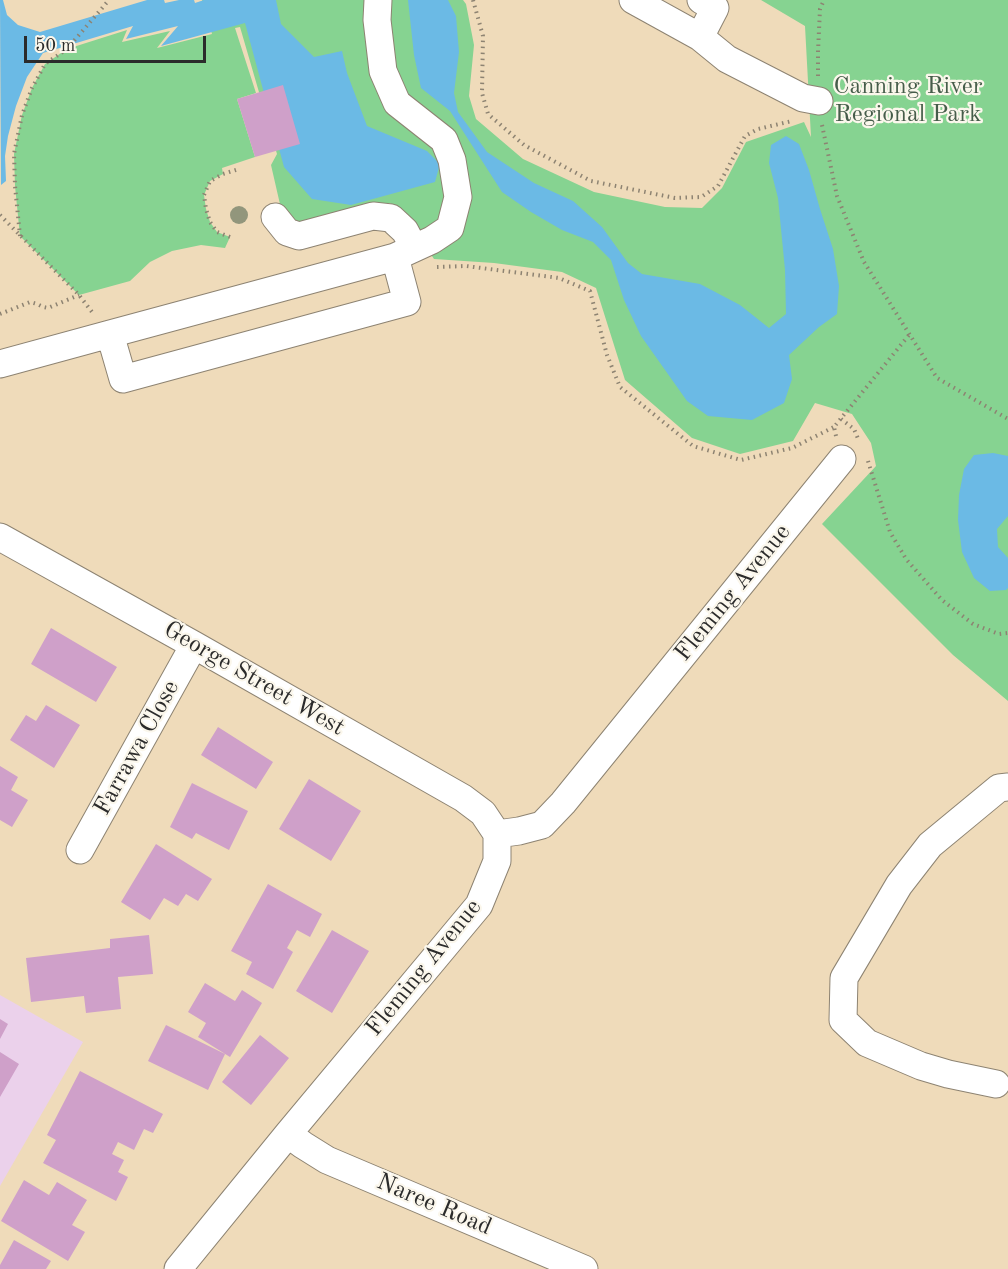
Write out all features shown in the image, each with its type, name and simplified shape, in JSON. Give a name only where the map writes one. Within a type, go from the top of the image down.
[{"type":"street","points":[[0,364],[110,334],[403,261],[450,228],[458,197],[452,160],[444,140],[397,103],[383,71],[377,20],[378,0]]},
{"type":"street","points":[[633,0],[699,37],[728,59],[819,108]]},
{"type":"street","points":[[699,37],[715,8],[701,0]]},
{"type":"street","points":[[110,334],[123,379],[407,302],[403,261],[405,231],[391,218],[372,216],[299,236],[287,232],[274,217]]},
{"type":"street","name":"Fleming Avenue","points":[[178,1269],[479,905],[497,861],[497,834],[542,825],[563,803],[856,454]]},
{"type":"street","name":"George Street West","points":[[0,537],[463,798],[483,813],[497,834]]},
{"type":"street","name":"Farrawa Close","points":[[80,850],[194,645]]},
{"type":"street","points":[[996,1084],[921,1066],[867,1043],[843,1020],[844,978],[899,885],[930,845],[999,788],[1008,787]]},
{"type":"street","name":"Naree Road","points":[[288,1134],[327,1160],[584,1269]]},
{"type":"path","points":[[20,236],[14,154],[22,115],[32,88],[45,63],[68,49],[109,0]]},
{"type":"path","points":[[473,0],[483,36],[482,93],[488,114],[524,145],[591,181],[675,198],[701,197],[718,186],[744,136],[819,108]]},
{"type":"path","points":[[824,0],[820,9],[818,52],[819,108],[837,196],[864,262],[937,378],[1008,419]]},
{"type":"path","points":[[230,237],[217,232],[210,222],[204,195],[210,181],[236,170]]},
{"type":"path","points":[[0,215],[79,295],[110,334]]},
{"type":"path","points":[[403,261],[430,268],[466,266],[559,278],[590,291],[607,355],[620,387],[693,446],[741,460],[792,448],[834,427],[909,335]]},
{"type":"path","points":[[0,314],[30,302],[48,308],[79,295]]},
{"type":"path","points":[[841,419],[854,429],[856,454]]},
{"type":"path","points":[[834,427],[856,454],[890,532],[906,559],[942,600],[973,624],[999,634],[1008,633]]},
{"type":"shaded area","points":[[0,995],[83,1042],[0,1186]]},
{"type":"green space","name":"Canning River Regional Park","points":[[202,0],[463,0],[466,4],[474,45],[469,96],[476,119],[523,159],[594,192],[665,207],[702,208],[722,188],[746,142],[804,122],[811,137],[805,26],[761,0],[1008,0],[1008,701],[953,655],[822,524],[876,466],[871,443],[852,414],[815,403],[793,441],[740,454],[692,438],[625,380],[596,288],[562,272],[494,263],[434,259],[412,226],[390,203],[303,225],[282,213],[271,165],[277,154],[240,27],[235,28],[256,93],[237,99],[255,157],[222,168],[223,174],[210,181],[204,195],[210,222],[217,232],[230,237],[225,248],[201,245],[172,251],[150,262],[130,281],[79,295],[20,236],[14,154],[22,115],[32,88],[45,64],[67,49],[127,30],[122,42],[170,31],[157,48],[212,34]]},
{"type":"water","points":[[0,0],[3,0],[7,15],[18,25],[40,32],[147,0],[164,0],[165,3],[194,0],[195,3],[204,0],[276,0],[281,24],[314,57],[342,51],[347,73],[367,126],[427,151],[440,164],[435,182],[351,205],[312,199],[284,167],[245,23],[161,46],[178,26],[126,39],[133,26],[43,53],[27,77],[16,106],[5,156],[6,181],[1,185]]},
{"type":"water","points":[[408,0],[448,0],[456,16],[459,52],[454,93],[458,112],[487,152],[534,183],[573,201],[602,227],[628,263],[642,274],[700,284],[740,305],[769,328],[786,314],[785,270],[778,198],[769,163],[771,145],[786,136],[799,144],[833,249],[839,286],[837,314],[819,327],[789,355],[792,379],[784,403],[752,420],[708,416],[687,401],[641,336],[624,300],[611,260],[593,242],[562,230],[502,192],[450,111],[421,88],[414,55]]},
{"type":"water","points":[[993,453],[1008,456],[1008,516],[997,529],[998,547],[1008,558],[1008,588],[990,591],[974,578],[962,552],[958,520],[959,495],[964,469],[974,455]]},
{"type":"building","points":[[283,85],[300,144],[255,157],[237,99]]},
{"type":"building","points":[[51,628],[117,667],[96,702],[31,664]]},
{"type":"building","points":[[46,705],[80,725],[54,768],[10,740],[26,715],[36,721]]},
{"type":"building","points":[[218,727],[273,762],[256,789],[201,755]]},
{"type":"building","points":[[0,766],[18,777],[11,790],[28,800],[12,827],[0,820]]},
{"type":"building","points":[[309,779],[361,811],[331,861],[279,829]]},
{"type":"building","points":[[192,783],[248,811],[229,850],[196,833],[192,839],[170,827]]},
{"type":"building","points":[[156,844],[212,879],[198,901],[186,894],[178,906],[164,898],[150,920],[121,902]]},
{"type":"building","points":[[268,884],[322,914],[310,937],[297,930],[287,948],[293,952],[273,989],[246,974],[252,962],[231,951]]},
{"type":"building","points":[[332,930],[369,951],[332,1013],[296,991]]},
{"type":"building","points":[[149,935],[153,974],[118,977],[121,1009],[86,1013],[84,996],[31,1002],[26,958],[110,948],[110,939]]},
{"type":"building","points":[[205,983],[235,1001],[242,990],[262,1003],[230,1057],[198,1037],[206,1023],[188,1012]]},
{"type":"building","points":[[0,1019],[8,1024],[0,1039]]},
{"type":"building","points":[[166,1025],[225,1054],[208,1090],[148,1061]]},
{"type":"building","points":[[260,1035],[289,1058],[251,1105],[222,1082]]},
{"type":"building","points":[[0,1052],[19,1064],[0,1097]]},
{"type":"building","points":[[80,1071],[163,1114],[153,1133],[144,1129],[134,1150],[118,1142],[112,1154],[124,1160],[118,1172],[128,1177],[116,1201],[43,1163],[56,1140],[47,1135]]},
{"type":"building","points":[[24,1180],[49,1195],[57,1182],[87,1200],[72,1225],[85,1232],[68,1261],[1,1221]]},
{"type":"building","points":[[14,1240],[51,1261],[46,1269],[0,1269]]}]
